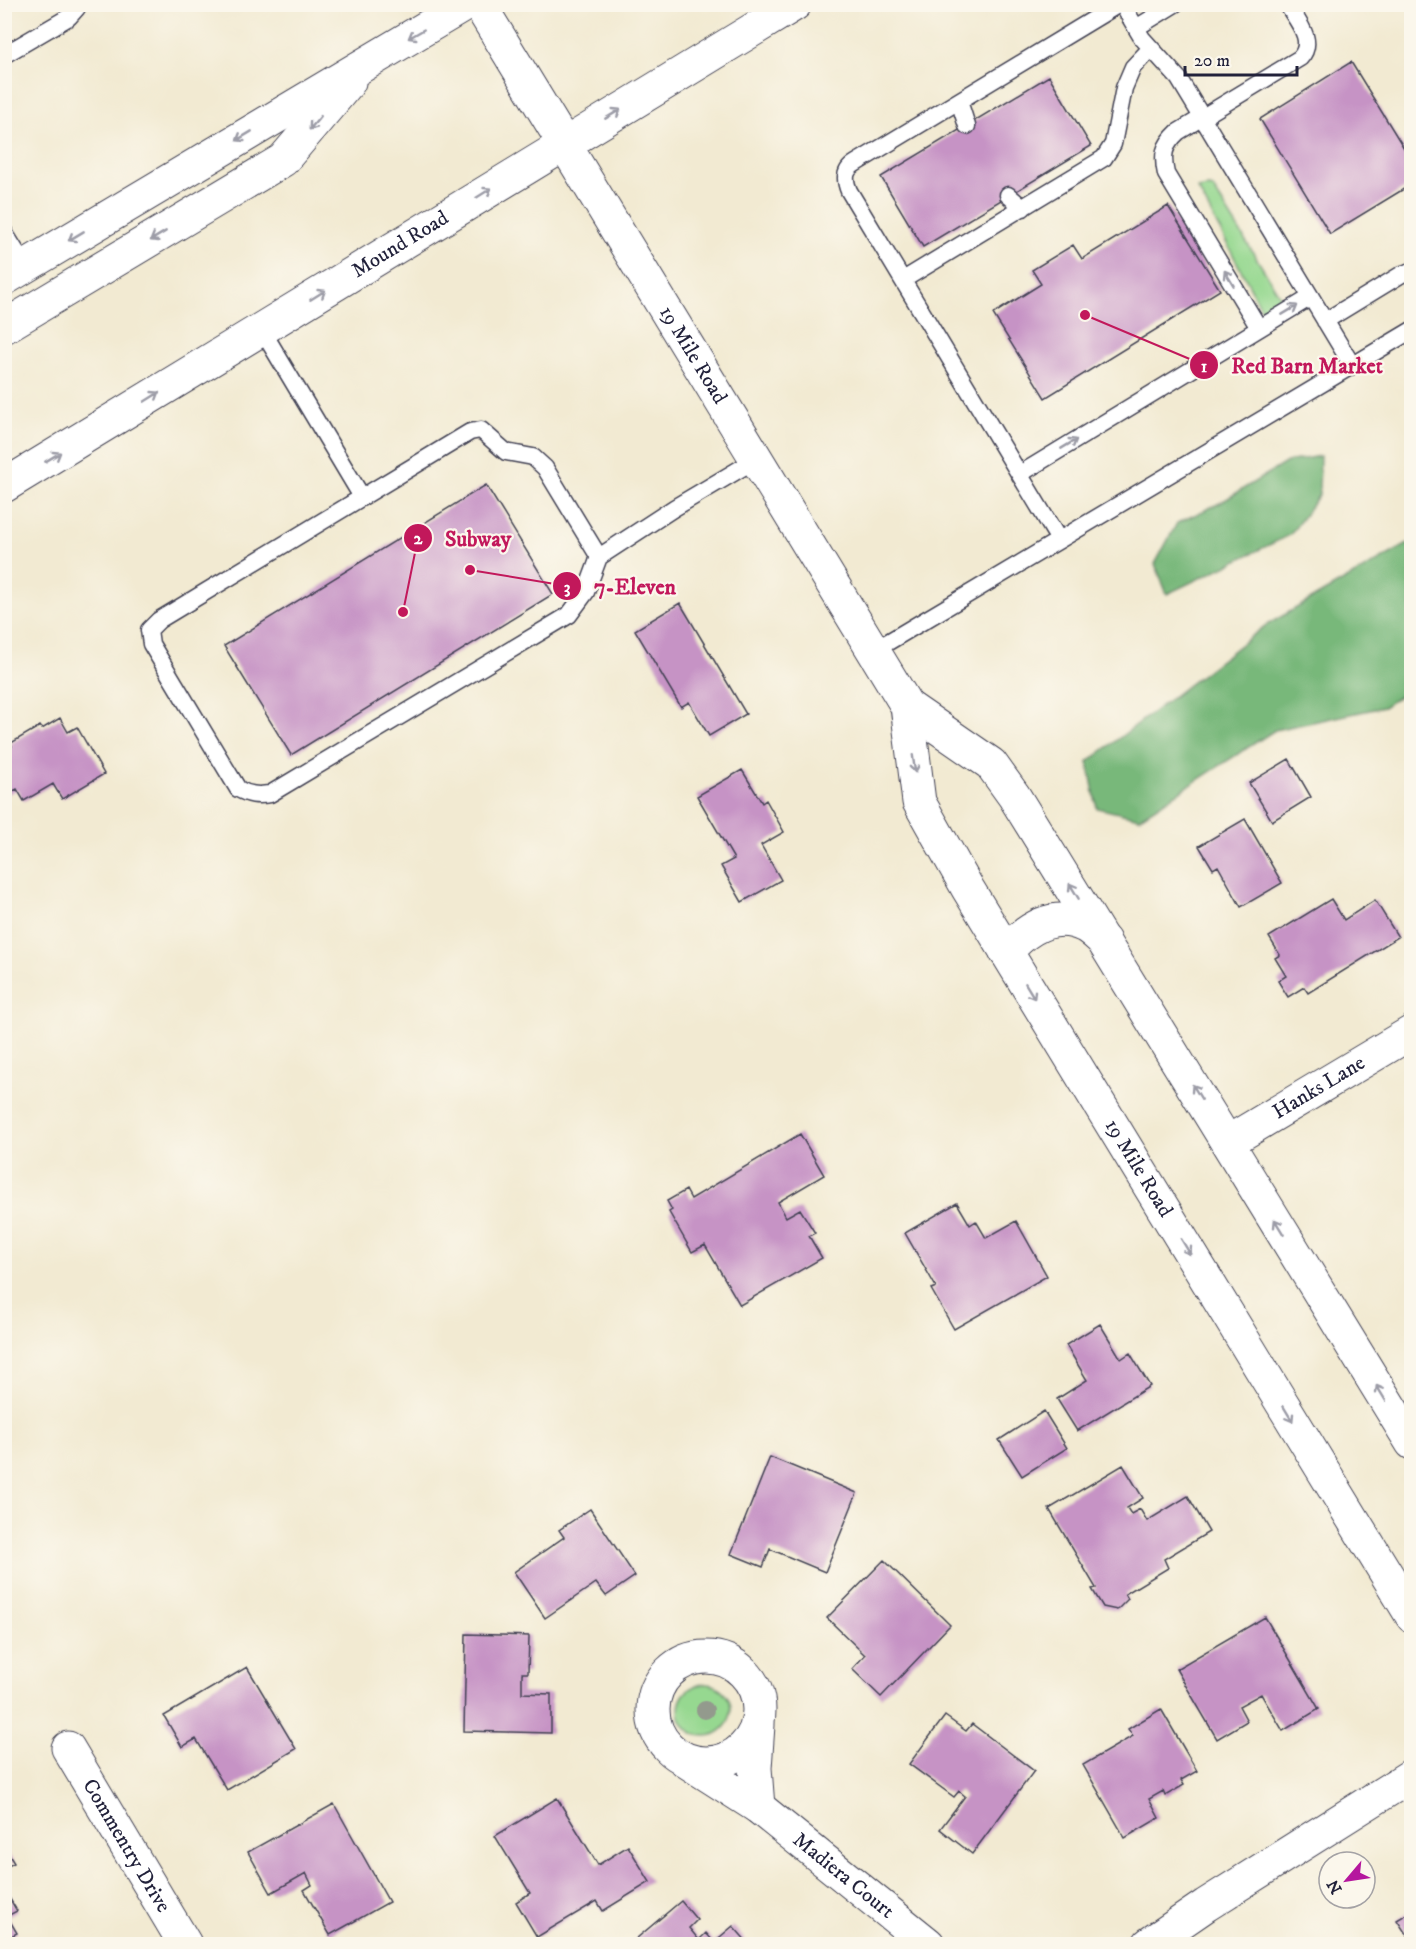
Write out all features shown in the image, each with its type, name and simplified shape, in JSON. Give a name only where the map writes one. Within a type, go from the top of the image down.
[{"type":"main road","points":[[15,273],[466,4]]},
{"type":"main road","name":"19 Mile Road","points":[[479,4],[907,706],[991,764],[1043,841],[1412,1443]]},
{"type":"main road","name":"Mound Road","points":[[4,486],[795,4]]},
{"type":"main road","points":[[4,327],[283,160],[366,63]]},
{"type":"main road","name":"19 Mile Road","points":[[907,706],[919,802],[1006,952],[1412,1616]]},
{"type":"main road","points":[[1006,952],[1033,927],[1048,921],[1067,921],[1084,926],[1104,941]]},
{"type":"main road","name":"Hanks Lane","points":[[1228,1142],[1412,1032]]},
{"type":"main road","name":"Madiera Court","points":[[758,1807],[755,1768],[758,1701],[752,1684],[740,1670],[725,1660],[707,1656],[689,1659],[673,1668],[660,1681],[653,1698],[652,1715],[657,1732],[666,1746],[679,1757],[758,1807],[928,1944]]},
{"type":"main road","points":[[679,1757],[695,1763],[712,1763],[728,1759],[742,1750],[753,1736],[758,1720]]},
{"type":"main road","name":"Commentry Drive","points":[[68,1748],[185,1944]]},
{"type":"main road","points":[[1149,1944],[1206,1905],[1412,1775]]},
{"type":"lane","points":[[4,55],[69,17],[77,8],[76,4]]},
{"type":"lane","points":[[1059,540],[849,191],[845,182],[845,174],[855,163],[1120,4],[1142,38],[1179,79],[1352,365]]},
{"type":"lane","points":[[1136,28],[1175,4]]},
{"type":"lane","points":[[1259,328],[1166,174],[1162,158],[1167,145],[1178,132],[1305,53],[1307,39],[1287,4]]},
{"type":"lane","points":[[903,279],[1104,159],[1113,144],[1124,88],[1133,67],[1151,48]]},
{"type":"lane","points":[[959,101],[967,126]]},
{"type":"lane","points":[[1008,195],[1023,208]]},
{"type":"lane","points":[[4,232],[15,273]]},
{"type":"lane","points":[[1325,321],[1402,274],[1412,271]]},
{"type":"lane","points":[[1020,474],[1311,297]]},
{"type":"lane","points":[[262,330],[362,497]]},
{"type":"lane","points":[[873,651],[1412,330]]},
{"type":"lane","points":[[599,557],[545,468],[534,458],[506,452],[481,430],[470,432],[159,620],[149,630],[151,644],[237,789],[259,796],[270,794],[568,615],[586,591],[599,557],[755,459]]},
{"type":"green space","points":[[1213,188],[1283,301],[1283,306],[1267,319],[1198,189]]},
{"type":"green space","points":[[1320,456],[1319,495],[1290,535],[1167,594],[1155,564],[1177,523],[1220,503],[1287,462]]},
{"type":"green space","points":[[1411,542],[1411,688],[1384,707],[1275,730],[1139,818],[1097,808],[1088,762],[1265,626]]},
{"type":"green space","points":[[700,1684],[710,1684],[724,1691],[731,1710],[724,1729],[710,1736],[700,1736],[690,1732],[683,1725],[679,1715],[679,1705],[683,1695],[690,1688]]},
{"type":"building","points":[[1351,62],[1412,161],[1412,184],[1330,234],[1260,119]]},
{"type":"building","points":[[1049,76],[1091,146],[923,247],[881,177]]},
{"type":"building","points":[[1168,206],[1220,290],[1045,398],[993,314],[1041,284],[1032,270],[1073,245],[1082,259]]},
{"type":"building","points":[[486,485],[553,594],[291,755],[224,646]]},
{"type":"building","points":[[680,603],[746,714],[709,736],[689,702],[681,707],[635,630]]},
{"type":"building","points":[[60,718],[68,732],[77,727],[104,774],[62,799],[53,784],[24,801],[17,789],[4,796],[4,750],[12,746],[11,743],[40,726],[42,729]]},
{"type":"building","points":[[1289,759],[1311,797],[1272,821],[1249,783]]},
{"type":"building","points":[[742,770],[762,803],[766,800],[784,832],[761,845],[781,880],[742,902],[721,866],[734,859],[697,796]]},
{"type":"building","points":[[1245,819],[1282,883],[1241,907],[1218,866],[1213,869],[1199,846]]},
{"type":"building","points":[[1331,899],[1344,920],[1375,900],[1398,937],[1308,993],[1304,987],[1288,997],[1278,981],[1286,976],[1275,958],[1280,955],[1269,937]]},
{"type":"building","points":[[800,1134],[824,1175],[778,1202],[786,1217],[800,1209],[815,1233],[809,1236],[822,1258],[740,1305],[705,1245],[692,1252],[669,1212],[672,1210],[667,1201],[686,1190],[691,1199]]},
{"type":"building","points":[[957,1203],[970,1225],[976,1221],[986,1238],[1016,1221],[1047,1276],[954,1329],[931,1289],[936,1287],[905,1233]]},
{"type":"building","points":[[1100,1324],[1121,1359],[1130,1353],[1150,1386],[1077,1431],[1057,1399],[1087,1380],[1066,1345]]},
{"type":"building","points":[[1044,1411],[1067,1448],[1022,1476],[999,1440]]},
{"type":"building","points":[[770,1457],[857,1493],[825,1572],[770,1549],[763,1567],[731,1554]]},
{"type":"building","points":[[1123,1465],[1143,1498],[1127,1508],[1131,1514],[1140,1509],[1147,1521],[1188,1496],[1209,1532],[1164,1559],[1168,1568],[1125,1594],[1128,1599],[1117,1610],[1103,1607],[1092,1589],[1096,1588],[1049,1509]]},
{"type":"building","points":[[590,1509],[635,1576],[606,1596],[596,1583],[545,1618],[514,1572],[564,1537],[559,1530]]},
{"type":"building","points":[[884,1560],[950,1625],[881,1697],[852,1669],[865,1655],[827,1618]]},
{"type":"building","points":[[1265,1617],[1319,1709],[1283,1731],[1261,1694],[1239,1706],[1247,1721],[1217,1739],[1176,1669]]},
{"type":"building","points":[[466,1634],[529,1636],[528,1673],[522,1673],[522,1693],[551,1694],[551,1733],[464,1731]]},
{"type":"building","points":[[247,1667],[296,1749],[227,1790],[196,1739],[182,1747],[164,1716]]},
{"type":"building","points":[[1161,1709],[1197,1771],[1181,1780],[1184,1785],[1165,1796],[1163,1791],[1149,1799],[1159,1818],[1125,1838],[1083,1765],[1133,1736],[1128,1729]]},
{"type":"building","points":[[945,1716],[966,1731],[972,1724],[1034,1771],[972,1854],[940,1829],[965,1796],[959,1791],[954,1797],[909,1764]]},
{"type":"building","points":[[557,1798],[598,1865],[628,1846],[650,1882],[603,1911],[597,1901],[537,1937],[516,1902],[530,1893],[495,1836]]},
{"type":"building","points":[[334,1804],[389,1902],[330,1935],[304,1890],[312,1885],[306,1873],[271,1893],[248,1852]]},
{"type":"building","points":[[4,1847],[14,1863],[4,1868]]},
{"type":"building","points":[[4,1889],[17,1911],[7,1916],[17,1933],[4,1940]]},
{"type":"building","points":[[681,1901],[697,1920],[689,1928],[699,1940],[706,1933],[714,1942],[733,1926],[749,1944],[630,1944]]},
{"type":"building","points":[[1412,1911],[1412,1943],[1397,1920]]},
{"type":"place","name":"Red Barn Market","points":[[1085,315]]},
{"type":"place","name":"7-Eleven","points":[[470,570]]},
{"type":"place","name":"Subway","points":[[403,612]]}]
